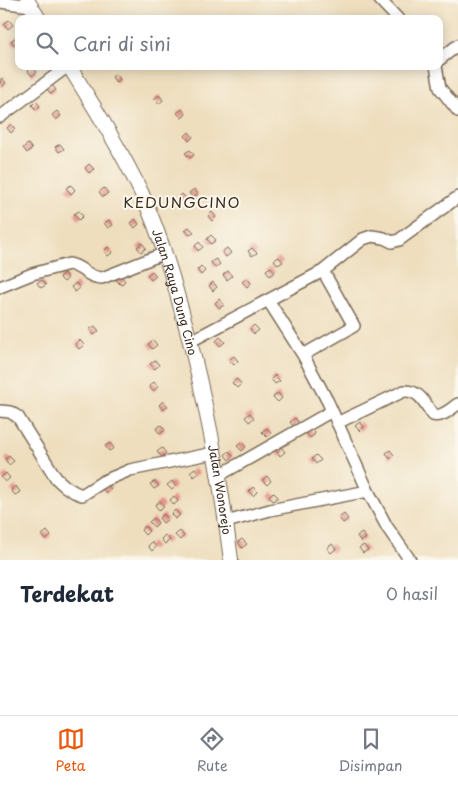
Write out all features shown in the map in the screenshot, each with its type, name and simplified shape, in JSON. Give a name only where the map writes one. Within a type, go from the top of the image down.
[{"type":"street","points":[[380,0],[394,15]]},
{"type":"street","points":[[0,2],[29,3],[36,15]]},
{"type":"street","points":[[443,57],[458,45]]},
{"type":"street","points":[[0,118],[64,70]]},
{"type":"street","name":"Jalan Raya Dung Cino","points":[[71,70],[109,131],[138,187],[166,253],[191,341],[209,418]]},
{"type":"street","points":[[437,70],[440,88],[458,111]]},
{"type":"street","points":[[191,341],[323,271],[363,239],[372,236],[384,238],[392,242],[400,240],[458,197]]},
{"type":"street","points":[[0,288],[32,274],[69,264],[75,265],[95,278],[102,278],[166,253]]},
{"type":"street","points":[[303,355],[354,326],[323,271]]},
{"type":"street","points":[[268,300],[303,355],[387,527],[410,560]]},
{"type":"street","points":[[337,423],[404,391],[418,394],[433,415],[436,416],[440,416],[458,404]]},
{"type":"street","points":[[0,411],[10,412],[18,418],[56,478],[73,492],[82,495],[130,470],[214,453]]},
{"type":"street","points":[[218,476],[332,411]]},
{"type":"street","name":"Jalan Wonorejo","points":[[209,418],[231,560]]},
{"type":"street","points":[[226,522],[270,510],[368,491]]},
{"type":"building","points":[[9,20],[13,25],[8,29],[4,24]]},
{"type":"building","points":[[15,38],[15,46],[11,41]]},
{"type":"building","points":[[35,70],[37,72],[32,76],[28,71]]},
{"type":"building","points":[[116,74],[120,79],[116,83],[112,77]]},
{"type":"building","points":[[2,78],[6,83],[2,87],[0,80]]},
{"type":"building","points":[[52,85],[56,90],[51,94],[47,89]]},
{"type":"building","points":[[159,95],[163,100],[159,104],[154,99]]},
{"type":"building","points":[[36,101],[40,106],[36,110],[32,105]]},
{"type":"building","points":[[182,109],[186,114],[182,118],[177,113]]},
{"type":"building","points":[[57,111],[61,116],[56,120],[52,115]]},
{"type":"building","points":[[11,124],[15,129],[11,133],[7,128]]},
{"type":"building","points":[[189,132],[193,137],[189,141],[185,136]]},
{"type":"building","points":[[28,144],[32,149],[27,153],[23,148]]},
{"type":"building","points":[[60,144],[64,149],[59,152],[55,147]]},
{"type":"building","points":[[190,150],[194,155],[190,158],[185,153]]},
{"type":"building","points":[[89,164],[94,169],[89,173],[85,168]]},
{"type":"building","points":[[71,185],[75,190],[71,194],[66,188]]},
{"type":"building","points":[[104,188],[108,193],[103,197],[99,192]]},
{"type":"building","points":[[194,189],[198,194],[193,198],[189,193]]},
{"type":"building","points":[[182,194],[187,199],[182,203],[178,198]]},
{"type":"building","points":[[79,211],[83,216],[79,220],[74,214]]},
{"type":"building","points":[[212,212],[216,217],[212,221],[208,216]]},
{"type":"building","points":[[135,219],[139,224],[135,228],[131,223]]},
{"type":"building","points":[[109,220],[113,225],[108,228],[104,223]]},
{"type":"building","points":[[189,227],[194,232],[189,235],[185,230]]},
{"type":"building","points":[[211,235],[216,240],[211,244],[207,239]]},
{"type":"building","points":[[199,242],[203,247],[198,251],[195,246]]},
{"type":"building","points":[[142,243],[146,248],[141,252],[137,247]]},
{"type":"building","points":[[108,247],[113,252],[108,256],[104,251]]},
{"type":"building","points":[[227,248],[231,253],[226,257],[222,252]]},
{"type":"building","points":[[252,248],[257,253],[252,256],[248,251]]},
{"type":"building","points":[[279,257],[283,262],[278,265],[274,260]]},
{"type":"building","points":[[216,259],[220,264],[215,268],[211,262]]},
{"type":"building","points":[[201,266],[205,271],[201,275],[197,270]]},
{"type":"building","points":[[271,267],[275,272],[270,276],[266,270]]},
{"type":"building","points":[[152,271],[156,276],[151,280],[147,275]]},
{"type":"building","points":[[228,271],[232,276],[227,280],[223,275]]},
{"type":"building","points":[[64,273],[68,278],[64,282],[59,277]]},
{"type":"building","points":[[121,276],[125,281],[121,285],[116,280]]},
{"type":"building","points":[[247,278],[251,283],[247,287],[242,282]]},
{"type":"building","points":[[42,280],[46,285],[41,288],[37,283]]},
{"type":"building","points":[[213,282],[217,287],[213,291],[209,286]]},
{"type":"building","points":[[76,283],[80,288],[75,292],[71,287]]},
{"type":"building","points":[[219,299],[224,305],[219,308],[215,303]]},
{"type":"building","points":[[254,325],[259,330],[254,334],[250,329]]},
{"type":"building","points":[[95,326],[99,331],[94,335],[90,329]]},
{"type":"building","points":[[220,337],[225,342],[220,346],[216,341]]},
{"type":"building","points":[[80,340],[84,345],[79,349],[75,344]]},
{"type":"building","points":[[153,340],[157,345],[152,349],[148,344]]},
{"type":"building","points":[[234,356],[238,361],[234,365],[229,360]]},
{"type":"building","points":[[155,360],[159,365],[155,369],[150,364]]},
{"type":"building","points":[[275,375],[280,381],[275,384],[271,379]]},
{"type":"building","points":[[237,379],[241,384],[237,388],[232,383]]},
{"type":"building","points":[[154,382],[158,387],[153,391],[149,386]]},
{"type":"building","points":[[278,393],[282,398],[278,402],[273,397]]},
{"type":"building","points":[[163,401],[168,406],[163,410],[159,405]]},
{"type":"building","points":[[250,413],[254,418],[249,422],[245,417]]},
{"type":"building","points":[[295,418],[299,423],[294,427],[290,422]]},
{"type":"building","points":[[360,422],[364,427],[360,431],[355,426]]},
{"type":"building","points":[[161,425],[165,430],[160,434],[156,429]]},
{"type":"building","points":[[267,428],[271,433],[267,437],[262,432]]},
{"type":"building","points":[[311,429],[315,434],[310,438],[306,433]]},
{"type":"building","points":[[242,442],[246,447],[242,451],[237,446]]},
{"type":"building","points":[[110,443],[114,448],[109,451],[105,446]]},
{"type":"building","points":[[281,447],[285,452],[280,456],[276,450]]},
{"type":"building","points":[[162,448],[166,453],[162,457],[157,452]]},
{"type":"building","points":[[390,450],[394,455],[390,459],[386,453]]},
{"type":"building","points":[[229,451],[233,456],[229,460],[225,455]]},
{"type":"building","points":[[316,455],[321,460],[316,464],[312,459]]},
{"type":"building","points":[[9,456],[14,461],[9,465],[5,459]]},
{"type":"building","points":[[195,468],[199,473],[194,477],[190,472]]},
{"type":"building","points":[[6,473],[10,478],[5,482],[1,477]]},
{"type":"building","points":[[267,476],[271,481],[267,485],[262,480]]},
{"type":"building","points":[[155,481],[159,486],[154,489],[150,484]]},
{"type":"building","points":[[172,481],[176,486],[172,490],[167,485]]},
{"type":"building","points":[[107,484],[111,489],[106,493],[102,488]]},
{"type":"building","points":[[16,486],[20,492],[15,495],[11,490]]},
{"type":"building","points":[[253,487],[257,492],[253,496],[249,491]]},
{"type":"building","points":[[273,492],[278,497],[273,501],[269,496]]},
{"type":"building","points":[[174,496],[178,501],[174,505],[170,500]]},
{"type":"building","points":[[160,501],[164,506],[159,510],[155,505]]},
{"type":"building","points":[[175,510],[180,515],[175,519],[171,514]]},
{"type":"building","points":[[164,514],[168,519],[163,523],[159,518]]},
{"type":"building","points":[[344,514],[348,519],[343,523],[339,518]]},
{"type":"building","points":[[154,518],[158,523],[154,527],[149,522]]},
{"type":"building","points":[[145,526],[149,531],[145,535],[141,530]]},
{"type":"building","points":[[47,531],[51,536],[46,540],[42,535]]},
{"type":"building","points":[[180,531],[184,536],[180,540],[175,535]]},
{"type":"building","points":[[362,533],[366,538],[361,542],[357,536]]},
{"type":"building","points":[[165,535],[170,540],[165,544],[161,539]]},
{"type":"building","points":[[242,539],[247,544],[242,548],[238,542]]},
{"type":"building","points":[[152,542],[156,547],[152,551],[148,546]]},
{"type":"building","points":[[332,544],[336,549],[331,553],[327,548]]},
{"type":"building","points":[[364,545],[368,550],[363,553],[359,548]]},
{"type":"district","name":"KEDUNGCINO","points":[[182,201]]}]
